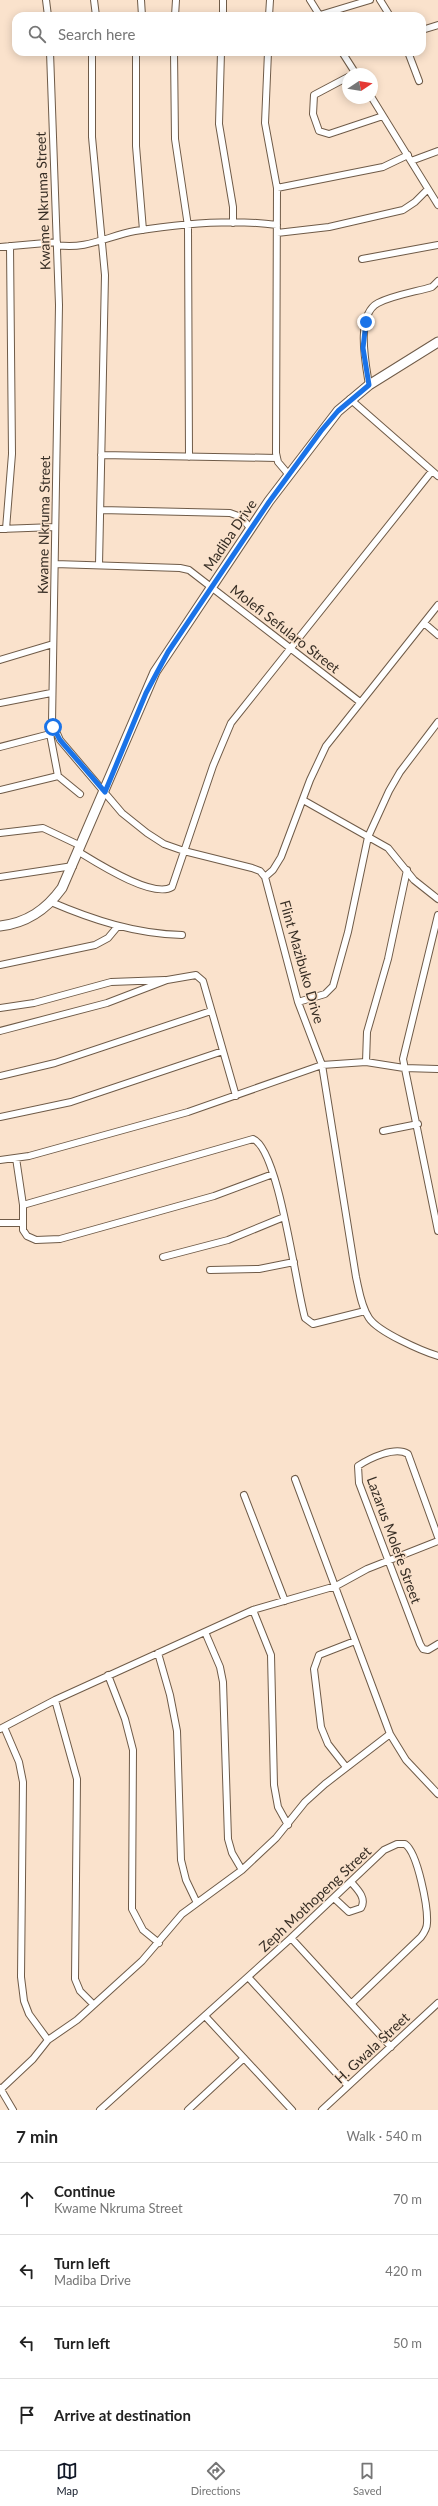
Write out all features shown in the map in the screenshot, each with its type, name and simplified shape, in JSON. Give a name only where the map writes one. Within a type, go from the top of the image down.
[{"type":"street","points":[[46,0],[48,12]]},
{"type":"street","points":[[94,0],[96,12]]},
{"type":"street","points":[[141,0],[142,12]]},
{"type":"street","points":[[175,12],[176,0]]},
{"type":"street","points":[[223,0],[223,12]]},
{"type":"street","points":[[269,12],[270,0]]},
{"type":"street","points":[[310,0],[318,12]]},
{"type":"street","points":[[332,12],[370,0]]},
{"type":"street","points":[[380,0],[388,12]]},
{"type":"street","points":[[426,29],[438,25]]},
{"type":"street","name":"Kwame Nkruma Street","points":[[50,56],[57,244],[59,359],[51,693],[53,734],[58,776]]},
{"type":"street","points":[[92,56],[92,137],[105,275],[99,565]]},
{"type":"street","points":[[136,56],[136,146],[143,230]]},
{"type":"street","points":[[174,56],[175,140],[188,226],[189,457]]},
{"type":"street","points":[[221,56],[219,124],[233,207],[233,223]]},
{"type":"street","points":[[268,56],[265,124],[277,188],[277,458],[289,475]]},
{"type":"street","points":[[344,56],[351,68]]},
{"type":"street","points":[[410,56],[419,81]]},
{"type":"street","points":[[342,80],[314,95],[313,114],[319,130],[329,134],[383,116]]},
{"type":"street","points":[[376,104],[438,205]]},
{"type":"street","points":[[412,162],[438,150]]},
{"type":"street","points":[[277,188],[383,167],[408,155]]},
{"type":"street","points":[[277,233],[329,227],[403,210],[415,202],[428,189]]},
{"type":"street","points":[[0,247],[57,244],[75,247],[102,242],[143,230],[188,226],[233,223],[277,225]]},
{"type":"street","points":[[362,259],[438,245]]},
{"type":"street","points":[[10,246],[12,454],[3,529],[55,527]]},
{"type":"street","points":[[369,385],[363,348],[370,311],[379,303],[432,287],[438,282]]},
{"type":"street","name":"Madiba Drive","points":[[0,926],[31,917],[51,902],[62,888],[105,792],[155,672],[251,529],[328,421],[350,400],[369,385],[438,342]]},
{"type":"street","points":[[350,400],[438,476]]},
{"type":"street","points":[[102,455],[277,458]]},
{"type":"street","points":[[0,833],[43,828],[80,849],[122,876],[162,890],[168,890],[175,883],[184,851],[219,747],[231,723],[432,471]]},
{"type":"street","points":[[101,510],[230,513],[241,517],[251,529]]},
{"type":"street","name":"Molefi Sefularo Street","points":[[55,564],[180,568],[191,571],[360,702]]},
{"type":"street","points":[[0,747],[53,734],[122,812],[147,833],[164,844],[184,851],[252,868],[260,871],[265,877],[278,864],[326,746],[438,605]]},
{"type":"street","points":[[424,622],[438,635]]},
{"type":"street","points":[[0,660],[53,644]]},
{"type":"street","points":[[0,703],[51,693]]},
{"type":"street","points":[[298,1002],[325,994],[333,986],[348,932],[368,837],[388,791],[400,772],[438,722]]},
{"type":"street","points":[[0,790],[58,776],[80,794]]},
{"type":"street","points":[[303,800],[388,848],[420,886],[438,899]]},
{"type":"street","points":[[0,877],[73,866]]},
{"type":"street","points":[[366,1062],[367,1032],[388,959],[407,870]]},
{"type":"street","name":"Flint Mazibuko Drive","points":[[265,877],[298,1002],[322,1065],[356,1277],[365,1311],[370,1320],[378,1327],[416,1348],[438,1356]]},
{"type":"street","points":[[51,902],[118,926],[147,933],[182,935]]},
{"type":"street","points":[[438,915],[404,1052],[404,1068],[409,1081],[418,1124],[438,1231]]},
{"type":"street","points":[[0,965],[100,943],[108,938],[118,926]]},
{"type":"street","points":[[0,1031],[107,1003],[166,980],[192,974],[200,978],[236,1096]]},
{"type":"street","points":[[0,1008],[34,1003],[111,982],[166,980]]},
{"type":"street","points":[[0,1076],[55,1063],[211,1011]]},
{"type":"street","points":[[0,1117],[71,1102],[222,1051]]},
{"type":"street","points":[[0,1160],[16,1158],[108,1135],[236,1096],[322,1065],[366,1062],[404,1068],[438,1070]]},
{"type":"street","points":[[383,1131],[418,1124]]},
{"type":"street","points":[[23,1205],[249,1139],[259,1143],[273,1174],[294,1262],[297,1287],[308,1322],[320,1323],[365,1311]]},
{"type":"street","points":[[16,1158],[23,1205],[24,1233],[30,1238],[43,1240],[60,1239],[214,1196],[273,1174]]},
{"type":"street","points":[[163,1257],[222,1242],[284,1217]]},
{"type":"street","points":[[0,1223],[24,1223]]},
{"type":"street","points":[[210,1270],[259,1269],[294,1262]]},
{"type":"street","name":"Lazarus Molefe Street","points":[[438,1537],[408,1454],[397,1451],[364,1462],[358,1466],[357,1472],[359,1483],[420,1644],[428,1650],[438,1644]]},
{"type":"street","points":[[295,1479],[390,1734],[406,1760],[438,1794]]},
{"type":"street","points":[[244,1495],[285,1601]]},
{"type":"street","points":[[48,2040],[33,2023],[22,1988],[20,1969],[23,1782],[18,1762],[2,1728],[55,1700],[108,1675],[253,1610],[336,1586],[388,1561],[438,1541]]},
{"type":"street","points":[[253,1610],[271,1655],[274,1785],[278,1807],[288,1825]]},
{"type":"street","points":[[204,1632],[222,1674],[228,1839],[232,1853],[242,1870]]},
{"type":"street","points":[[346,1767],[323,1736],[314,1669],[319,1655],[355,1640]]},
{"type":"street","points":[[158,1652],[177,1732],[181,1860],[186,1880],[197,1904]]},
{"type":"street","points":[[108,1675],[127,1726],[133,1750],[132,1909],[143,1930],[159,1943]]},
{"type":"street","points":[[55,1700],[77,1779],[75,1979],[80,1991],[93,2004]]},
{"type":"street","points":[[13,2110],[0,2089],[33,2059],[48,2040],[77,2020],[159,1943],[177,1919],[242,1870],[288,1825],[305,1802],[346,1767],[390,1734]]},
{"type":"street","name":"Zeph Mothopeng Street","points":[[100,2110],[291,1938],[384,1850],[397,1844],[405,1844],[415,1857],[427,1923],[421,1937],[352,2003]]},
{"type":"street","points":[[334,1898],[349,1912],[361,1908],[363,1902],[361,1894],[351,1882]]},
{"type":"street","points":[[291,1938],[391,2047]]},
{"type":"street","points":[[248,1977],[348,2086]]},
{"type":"street","name":"H. Gwala Street","points":[[322,2110],[438,2003]]},
{"type":"street","points":[[205,2016],[292,2110]]},
{"type":"street","points":[[188,2110],[244,2058]]},
{"type":"route","points":[[53,727],[60,740],[105,792],[155,672],[269,502],[328,421],[359,392],[369,385],[363,348],[366,322]]}]
